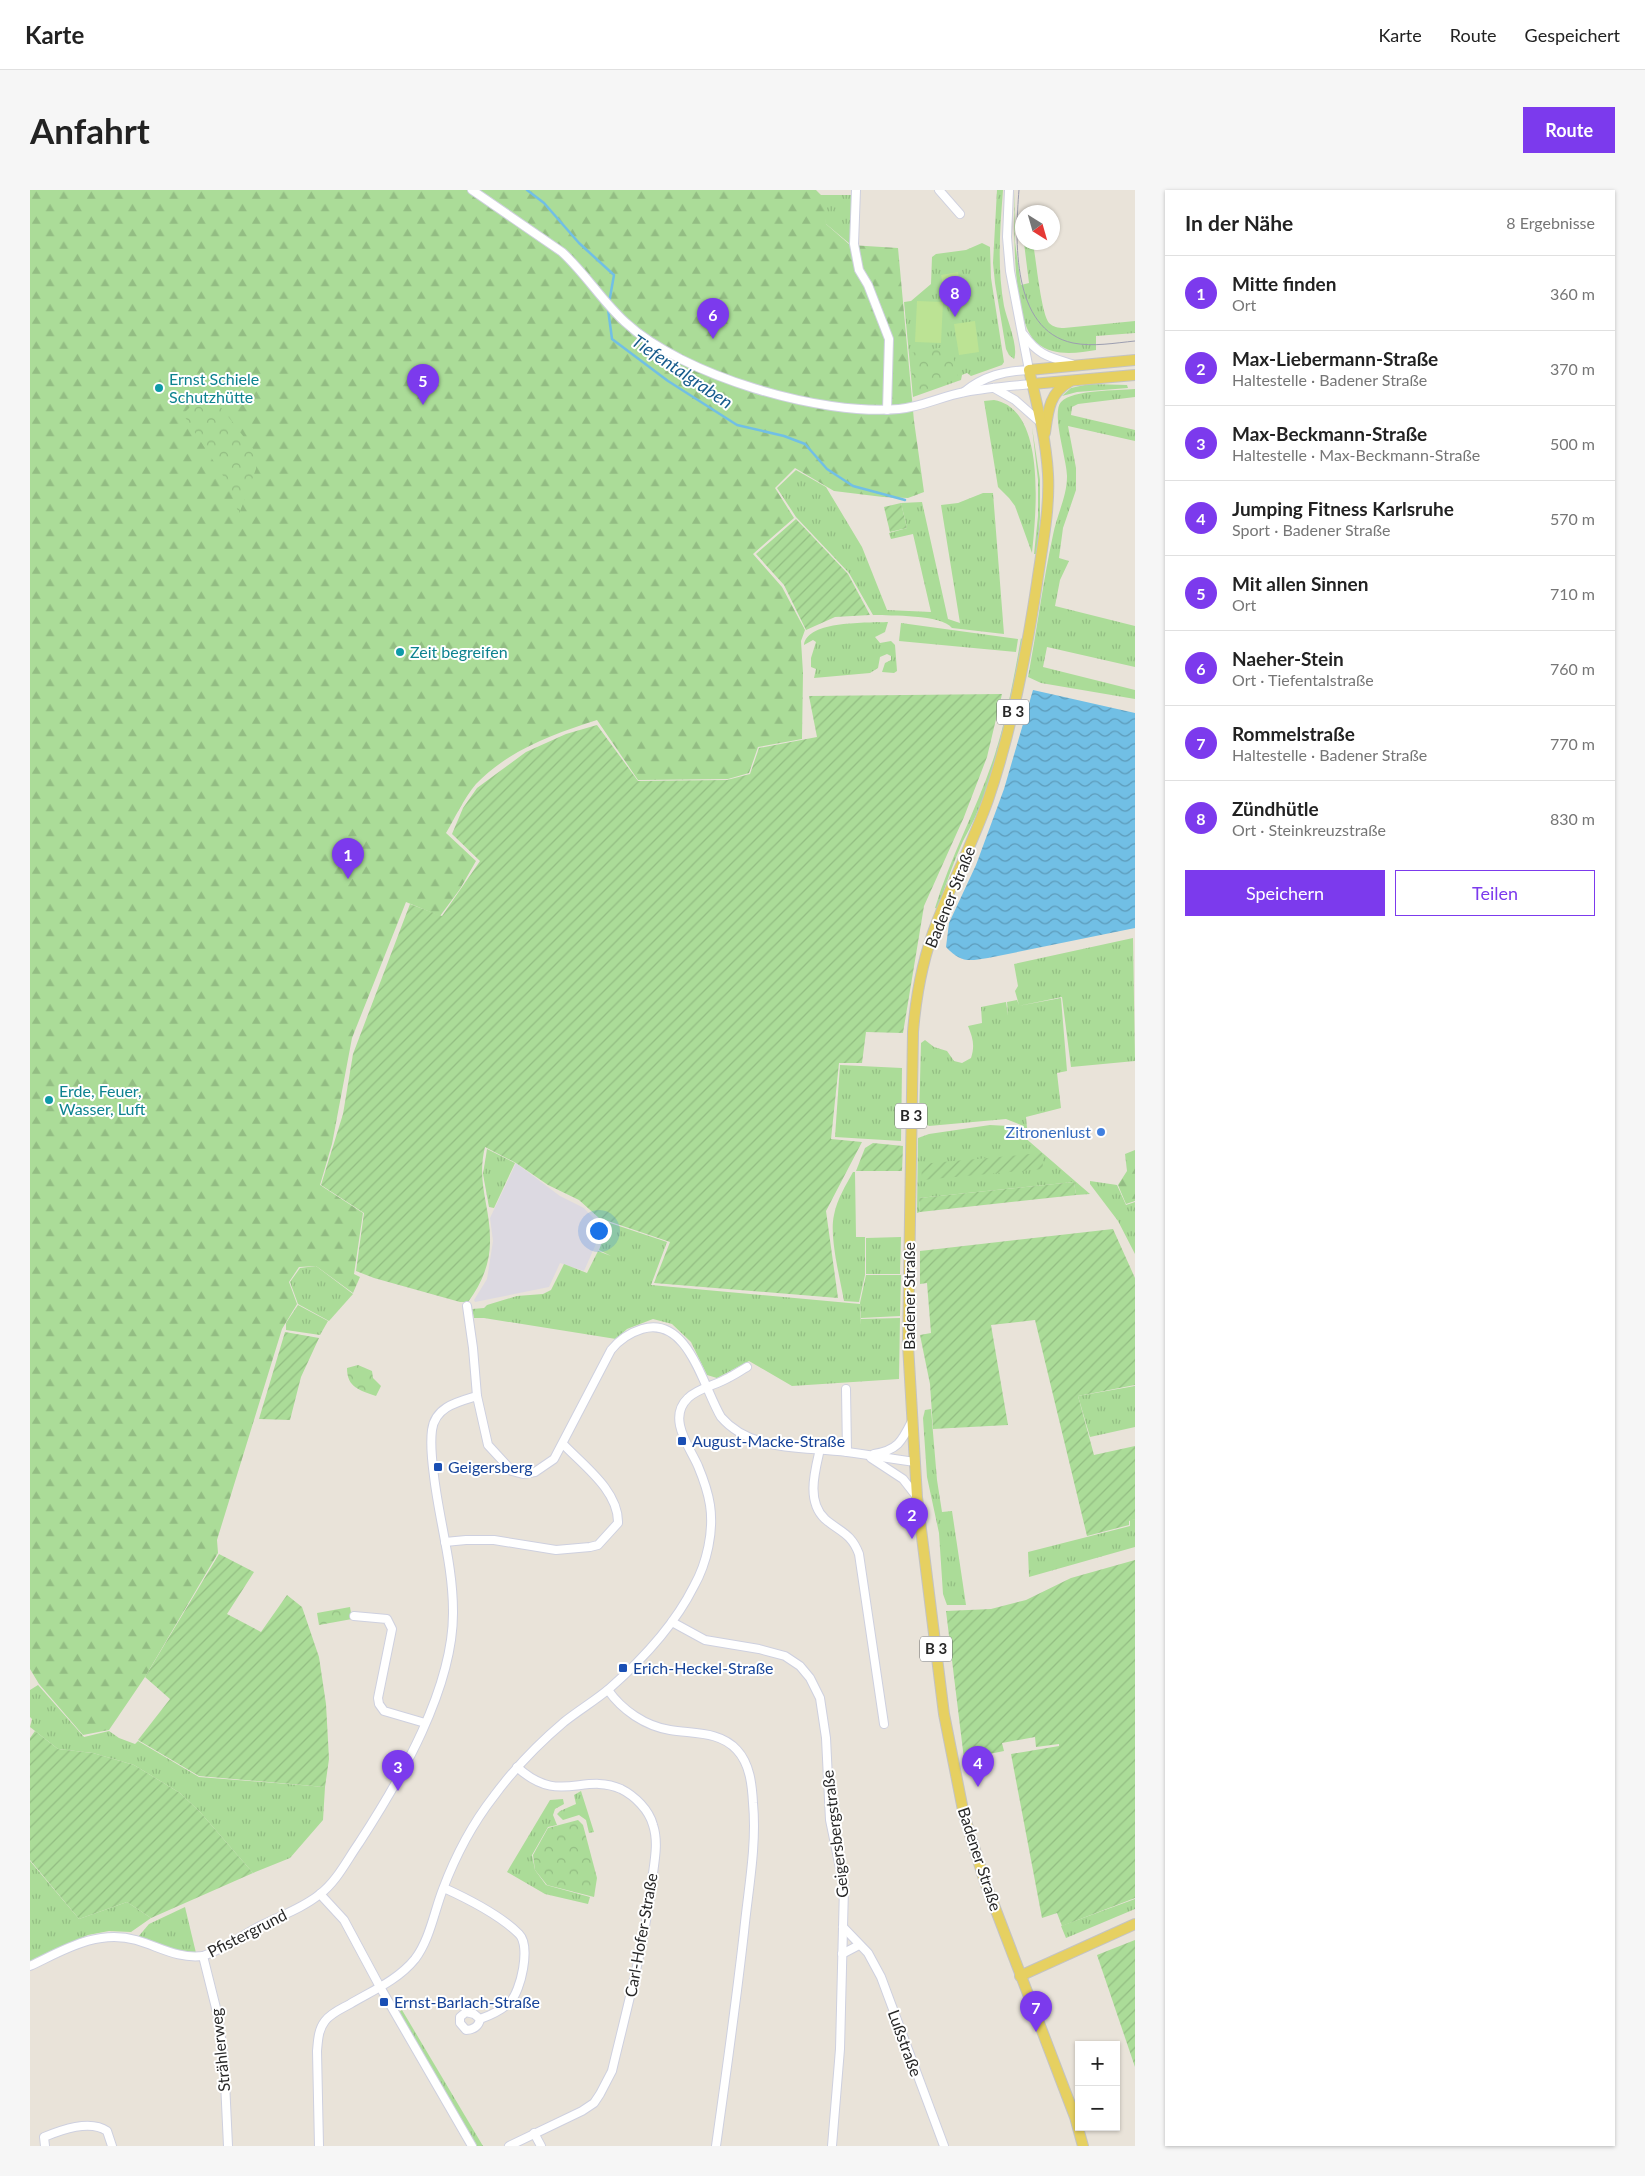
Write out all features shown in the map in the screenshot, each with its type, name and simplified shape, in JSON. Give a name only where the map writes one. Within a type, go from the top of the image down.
[{"type":"main road","points":[[1029,370],[1135,360]]},
{"type":"main road","name":"Badener Straße","points":[[1029,370],[1044,440],[1048,474],[1046,517],[1020,681],[988,798],[970,848],[936,923],[915,1004],[908,1251],[908,1344],[917,1498],[944,1714],[964,1815],[984,1879],[1075,2117],[1083,2146]]},
{"type":"main road","points":[[1032,384],[1135,375]]},
{"type":"main road","name":"Badener Straße","points":[[1044,440],[1048,410],[1058,390],[1070,381]]},
{"type":"main road","points":[[1020,1976],[1135,1924]]},
{"type":"street","points":[[472,190],[562,252],[626,323],[661,347],[728,379],[824,406],[887,410],[912,407],[964,392],[1032,384]]},
{"type":"street","points":[[856,190],[854,244],[859,270],[868,285],[889,339],[887,410]]},
{"type":"street","points":[[939,190],[960,214]]},
{"type":"street","points":[[964,392],[987,377],[1007,372],[1029,370],[1012,292],[1008,255],[1009,190]]},
{"type":"street","points":[[1021,331],[1034,348],[1043,355],[1077,366]]},
{"type":"street","points":[[994,388],[1015,400],[1040,422]]},
{"type":"street","points":[[466,1306],[473,1348],[477,1396],[488,1445],[512,1471],[523,1474],[535,1472],[554,1459],[611,1350],[618,1342],[634,1331],[650,1326],[659,1327],[673,1333],[692,1355],[721,1417],[729,1426],[741,1434],[780,1446],[847,1452],[915,1462]]},
{"type":"street","points":[[318,2146],[317,2051],[321,2029],[325,2021],[335,2012],[407,1968],[420,1952],[444,1888],[476,1823],[492,1798],[517,1767],[563,1724],[608,1690],[641,1659],[672,1622],[700,1574],[708,1544],[709,1501],[698,1465],[681,1429],[679,1421],[680,1412],[688,1398],[747,1367]]},
{"type":"street","points":[[846,1389],[847,1452]]},
{"type":"street","name":"Pfistergrund","points":[[30,1966],[82,1942],[105,1936],[134,1940],[175,1955],[203,1956],[306,1904],[333,1882],[376,1816],[404,1768],[426,1723],[440,1685],[451,1640],[453,1611],[445,1542],[433,1468],[432,1429],[437,1416],[446,1407],[477,1396]]},
{"type":"street","points":[[868,1455],[893,1448],[900,1442],[912,1421]]},
{"type":"street","points":[[445,1542],[494,1540],[556,1550],[590,1547],[598,1544],[618,1523],[615,1504],[593,1476],[563,1444]]},
{"type":"street","points":[[820,1449],[814,1486],[816,1506],[825,1518],[849,1535],[859,1554],[884,1724]]},
{"type":"street","points":[[868,1455],[904,1479],[917,1498]]},
{"type":"street","points":[[354,1616],[387,1619],[392,1629],[378,1698],[381,1709],[426,1723]]},
{"type":"street","name":"Geigersbergstraße","points":[[672,1622],[705,1640],[759,1649],[785,1656],[800,1666],[810,1678],[820,1698],[824,1719],[830,1820],[844,1887],[840,2049],[832,2146]]},
{"type":"street","points":[[608,1690],[614,1699],[646,1722],[667,1730],[712,1735],[728,1742],[738,1751],[747,1766],[754,1805],[752,1866],[716,2146]]},
{"type":"street","name":"Carl-Hofer-Straße","points":[[509,2146],[571,2117],[594,2102],[605,2088],[612,2071],[640,1956],[656,1844],[650,1816],[634,1798],[622,1790],[604,1785],[569,1788],[546,1785],[532,1779],[517,1767]]},
{"type":"street","points":[[444,1888],[463,1896],[519,1934],[525,1945],[523,1965],[515,1997],[504,2007],[480,2019]]},
{"type":"street","points":[[320,1894],[344,1920],[472,2146]]},
{"type":"street","name":"Lußstraße","points":[[843,1927],[868,1953],[881,1977],[944,2146]]},
{"type":"street","points":[[842,1954],[859,1945]]},
{"type":"street","name":"Strählerweg","points":[[203,1956],[218,2016],[224,2060],[228,2146]]},
{"type":"street","points":[[45,2146],[44,2137],[66,2129],[90,2126],[107,2131],[112,2146]]},
{"type":"street","points":[[534,2133],[542,2146]]},
{"type":"shaded area","points":[[516,1163],[560,1196],[584,1208],[597,1222],[599,1237],[584,1271],[560,1263],[549,1287],[475,1302],[474,1300],[487,1279],[493,1241],[490,1218]]},
{"type":"green space","points":[[30,190],[816,190],[821,195],[825,195],[826,224],[850,245],[898,248],[914,421],[924,492],[908,498],[834,491],[795,468],[775,488],[794,518],[753,554],[782,587],[805,630],[801,641],[803,673],[802,739],[758,747],[749,773],[728,779],[638,780],[597,720],[548,737],[517,752],[489,772],[476,784],[468,795],[446,833],[476,861],[460,889],[440,916],[406,902],[352,1038],[332,1144],[320,1185],[363,1213],[354,1274],[360,1277],[353,1293],[316,1266],[299,1267],[289,1282],[297,1304],[282,1329],[217,1540],[218,1553],[145,1677],[109,1730],[83,1735],[39,1684],[30,1669]]},
{"type":"green space","points":[[997,190],[1003,190],[1000,277],[1004,306],[1014,341],[1014,359],[1006,349],[995,283],[993,263]]},
{"type":"green space","points":[[1015,190],[1015,247],[1014,225]]},
{"type":"green space","points":[[825,195],[853,195],[850,244],[826,224],[824,213]]},
{"type":"green space","points":[[982,243],[990,247],[991,278],[1004,362],[1002,365],[971,376],[967,373],[962,375],[961,380],[913,397],[904,302],[911,301],[931,284],[932,257],[936,254],[966,250]]},
{"type":"green space","points":[[1015,250],[1021,285],[1029,283],[1025,250],[1034,250],[1041,298],[1046,317],[1052,325],[1064,328],[1135,321],[1135,333],[1096,336],[1096,350],[1066,353],[1043,347],[1037,343],[1029,331],[1022,314]]},
{"type":"green space","points":[[958,272],[964,303],[947,306],[941,275]]},
{"type":"green space","points":[[917,301],[943,302],[941,343],[915,342]]},
{"type":"green space","points":[[975,321],[979,352],[959,355],[954,324]]},
{"type":"green space","points":[[950,346],[958,375],[913,396],[911,353]]},
{"type":"green space","points":[[1089,384],[1127,385],[1128,388],[1077,392],[1062,396],[1071,388]]},
{"type":"green space","points":[[1135,389],[1135,397],[1078,404],[1072,407],[1071,415],[1135,430],[1135,441],[1068,426],[1076,468],[1076,490],[1063,528],[1059,558],[1069,561],[1060,580],[1055,606],[1135,626],[1135,667],[1047,647],[1043,667],[1135,690],[1135,699],[1041,683],[1028,677],[1049,552],[1067,484],[1058,408],[1061,402],[1075,395],[1096,391]]},
{"type":"green space","points":[[213,397],[257,454],[256,469],[239,514],[227,482],[183,414],[193,404]]},
{"type":"green space","points":[[994,400],[1011,408],[1023,422],[1030,442],[1036,490],[1032,553],[1015,506],[998,487],[984,401]]},
{"type":"green space","points":[[1032,427],[1040,480],[1037,554],[1034,554],[1038,516],[1038,480]]},
{"type":"green space","points":[[796,470],[826,487],[862,547],[887,610],[931,612],[913,534],[891,539],[889,533],[907,528],[901,503],[922,502],[948,619],[960,623],[941,505],[958,503],[983,493],[993,493],[1004,634],[952,628],[946,623],[927,618],[873,615],[849,573],[796,517],[777,488]]},
{"type":"green space","points":[[901,503],[907,528],[890,532],[884,507]]},
{"type":"green space","points":[[796,519],[848,574],[870,615],[835,617],[806,630],[784,585],[756,554]]},
{"type":"green space","points":[[888,622],[885,632],[875,637],[880,643],[891,641],[895,645],[897,671],[894,673],[882,672],[885,663],[891,660],[891,656],[887,654],[880,657],[878,668],[870,673],[814,678],[816,669],[811,667],[811,658],[816,642],[813,640],[804,645],[808,637],[816,631],[840,624]]},
{"type":"green space","points":[[901,623],[1018,639],[1016,652],[899,641]]},
{"type":"green space","points":[[1021,638],[1023,641],[1002,739],[984,796],[956,858],[938,909],[935,908],[941,888],[981,793],[995,754],[1007,711]]},
{"type":"green space","points":[[1002,694],[987,757],[964,817],[924,906],[903,1033],[866,1032],[862,1063],[839,1063],[831,1139],[862,1142],[826,1211],[838,1298],[654,1283],[670,1242],[599,1218],[579,1200],[548,1185],[516,1163],[485,1147],[482,1172],[490,1230],[490,1250],[484,1274],[468,1302],[460,1302],[374,1278],[356,1271],[364,1213],[321,1185],[343,1114],[353,1054],[410,904],[442,916],[480,861],[452,834],[463,808],[477,788],[526,752],[566,734],[597,725],[638,781],[727,780],[750,774],[759,748],[817,737],[809,696]]},
{"type":"green space","points":[[1133,938],[1135,1061],[1071,1067],[1062,997],[1018,1006],[1061,998],[1067,1071],[1057,1073],[1061,1108],[1026,1117],[1027,1128],[1025,1130],[1021,1125],[1006,1119],[929,1126],[919,1119],[921,1043],[925,1040],[934,1047],[947,1051],[954,1061],[962,1063],[971,1058],[973,1042],[968,1026],[982,1023],[981,1007],[1006,1002],[1008,1015],[1007,1002],[1017,1000],[1019,1005],[1015,991],[1018,986],[1014,964]]},
{"type":"green space","points":[[840,1065],[902,1068],[901,1141],[835,1137]]},
{"type":"green space","points":[[990,1125],[1008,1126],[1023,1136],[1090,1194],[1076,1195],[1074,1182],[919,1198],[920,1212],[917,1213],[918,1138],[929,1134]]},
{"type":"green space","points":[[873,1143],[903,1146],[902,1171],[856,1171],[865,1148]]},
{"type":"green space","points":[[487,1149],[515,1163],[494,1208],[489,1207],[483,1174]]},
{"type":"green space","points":[[1135,1150],[1135,1201],[1126,1204],[1118,1185],[1127,1171],[1125,1154]]},
{"type":"green space","points":[[1042,1153],[1043,1169],[922,1180],[921,1164]]},
{"type":"green space","points":[[853,1172],[855,1172],[856,1237],[865,1237],[865,1275],[859,1302],[844,1301],[833,1234],[835,1209]]},
{"type":"green space","points":[[1090,1181],[1117,1185],[1126,1205],[1135,1202],[1135,1254],[1118,1221],[1090,1184]]},
{"type":"green space","points":[[1074,1182],[1076,1195],[920,1212],[919,1198]]},
{"type":"green space","points":[[604,1221],[667,1242],[651,1285],[860,1304],[861,1325],[861,1319],[900,1318],[899,1379],[792,1386],[749,1361],[717,1378],[707,1375],[691,1342],[672,1324],[653,1319],[627,1329],[616,1339],[474,1318],[472,1309],[484,1308],[487,1305],[517,1296],[543,1294],[551,1290],[564,1264],[587,1273],[598,1251],[611,1256],[599,1250],[605,1234]]},
{"type":"green space","points":[[1113,1229],[1135,1278],[1135,1385],[1078,1396],[1094,1455],[1135,1446],[1135,1519],[1129,1521],[1129,1525],[1087,1536],[1035,1320],[991,1325],[1008,1425],[933,1429],[930,1384],[920,1335],[931,1333],[927,1283],[920,1284],[920,1251]]},
{"type":"green space","points":[[901,1237],[900,1274],[866,1274],[866,1238]]},
{"type":"green space","points":[[316,1266],[353,1294],[329,1321],[298,1304],[290,1282],[300,1268]]},
{"type":"green space","points":[[866,1275],[901,1275],[900,1316],[861,1318],[860,1303]]},
{"type":"green space","points":[[298,1305],[328,1321],[320,1335],[286,1330],[286,1323]]},
{"type":"green space","points":[[285,1332],[319,1338],[301,1377],[290,1420],[259,1419]]},
{"type":"green space","points":[[358,1365],[372,1371],[373,1378],[381,1386],[376,1396],[356,1387],[349,1380],[347,1368]]},
{"type":"green space","points":[[1135,1386],[1135,1427],[1090,1437],[1078,1396]]},
{"type":"green space","points":[[931,1409],[937,1480],[942,1512],[952,1511],[966,1605],[947,1605],[943,1594],[939,1533],[927,1477],[923,1418],[925,1410]]},
{"type":"green space","points":[[1135,1519],[1135,1547],[1029,1577],[1028,1552],[1130,1526],[1130,1520]]},
{"type":"green space","points":[[219,1554],[254,1572],[227,1614],[261,1632],[287,1595],[302,1607],[319,1657],[326,1704],[329,1759],[325,1787],[199,1776],[138,1740],[170,1699],[145,1677]]},
{"type":"green space","points":[[1135,1560],[1135,1898],[1062,1926],[1057,1913],[1042,1918],[1011,1754],[1059,1746],[1059,1744],[1036,1747],[1035,1737],[1002,1743],[1004,1751],[964,1759],[946,1611],[991,1609],[1026,1600],[1071,1578]]},
{"type":"green space","points":[[350,1607],[352,1619],[319,1625],[317,1613]]},
{"type":"green space","points":[[38,1685],[84,1737],[109,1731],[119,1738],[135,1744],[138,1741],[199,1777],[325,1787],[323,1820],[290,1858],[253,1873],[200,1812],[180,1793],[134,1765],[93,1753],[58,1749],[30,1727],[32,1719],[30,1717],[30,1690]]},
{"type":"green space","points":[[35,1731],[58,1749],[93,1753],[134,1765],[180,1793],[200,1812],[253,1873],[151,1918],[127,1902],[79,1919],[30,1860],[30,1738]]},
{"type":"green space","points":[[581,1791],[594,1832],[589,1833],[586,1820],[579,1815],[563,1820],[557,1814],[576,1804],[574,1795]]},
{"type":"green space","points":[[563,1799],[564,1804],[555,1809],[553,1815],[557,1825],[548,1827],[532,1855],[535,1870],[546,1885],[590,1897],[588,1904],[545,1894],[507,1872],[550,1800]]},
{"type":"green space","points":[[578,1820],[583,1825],[597,1878],[594,1897],[547,1885],[535,1870],[533,1855],[548,1828]]},
{"type":"green space","points":[[30,1861],[79,1919],[127,1902],[151,1918],[131,1932],[109,1931],[88,1935],[30,1962]]},
{"type":"green space","points":[[1135,1899],[1135,1909],[1066,1938],[1061,1926]]},
{"type":"green space","points":[[185,1907],[196,1953],[177,1951],[138,1937],[149,1924]]},
{"type":"green space","points":[[1135,1940],[1135,2067],[1097,1955]]},
{"type":"green space","points":[[402,2010],[483,2146],[477,2146],[399,2012]]},
{"type":"water","points":[[1033,690],[1135,713],[1135,928],[988,958],[965,960],[956,956],[946,947],[949,923],[976,865],[1004,789]]},
{"type":"waterway","name":"Tiefentalgraben","points":[[527,190],[544,203],[579,243],[614,275],[609,303]]},
{"type":"waterway","name":"Tiefentalgraben","points":[[608,309],[612,339],[668,381],[737,425],[784,436],[805,444],[827,469],[853,486],[905,500]]},
{"type":"tram line","points":[[1019,190],[1017,233],[1021,280],[1028,302],[1038,320],[1053,335],[1073,343],[1096,345],[1135,341]]},
{"type":"place","name":"Zündhütle","points":[[955,317]]},
{"type":"place","name":"Naeher-Stein","points":[[713,339]]},
{"type":"place","name":"Ernst Schiele Schutzhütte","points":[[159,388]]},
{"type":"place","name":"Mit allen Sinnen","points":[[423,405]]},
{"type":"place","name":"Zeit begreifen","points":[[400,652]]},
{"type":"place","name":"Mitte finden","points":[[348,879]]},
{"type":"place","name":"Erde, Feuer, Wasser, Luft","points":[[49,1100]]},
{"type":"place","name":"Zitronenlust","points":[[1101,1132]]},
{"type":"place","name":"August-Macke-Straße","points":[[682,1441]]},
{"type":"place","name":"Geigersberg","points":[[438,1467]]},
{"type":"place","name":"Max-Liebermann-Straße","points":[[912,1539]]},
{"type":"place","name":"Erich-Heckel-Straße","points":[[623,1668]]},
{"type":"place","name":"Jumping Fitness Karlsruhe","points":[[978,1787]]},
{"type":"place","name":"Max-Beckmann-Straße","points":[[398,1791]]},
{"type":"place","name":"Ernst-Barlach-Straße","points":[[384,2002]]},
{"type":"place","name":"Rommelstraße","points":[[1036,2032]]}]
